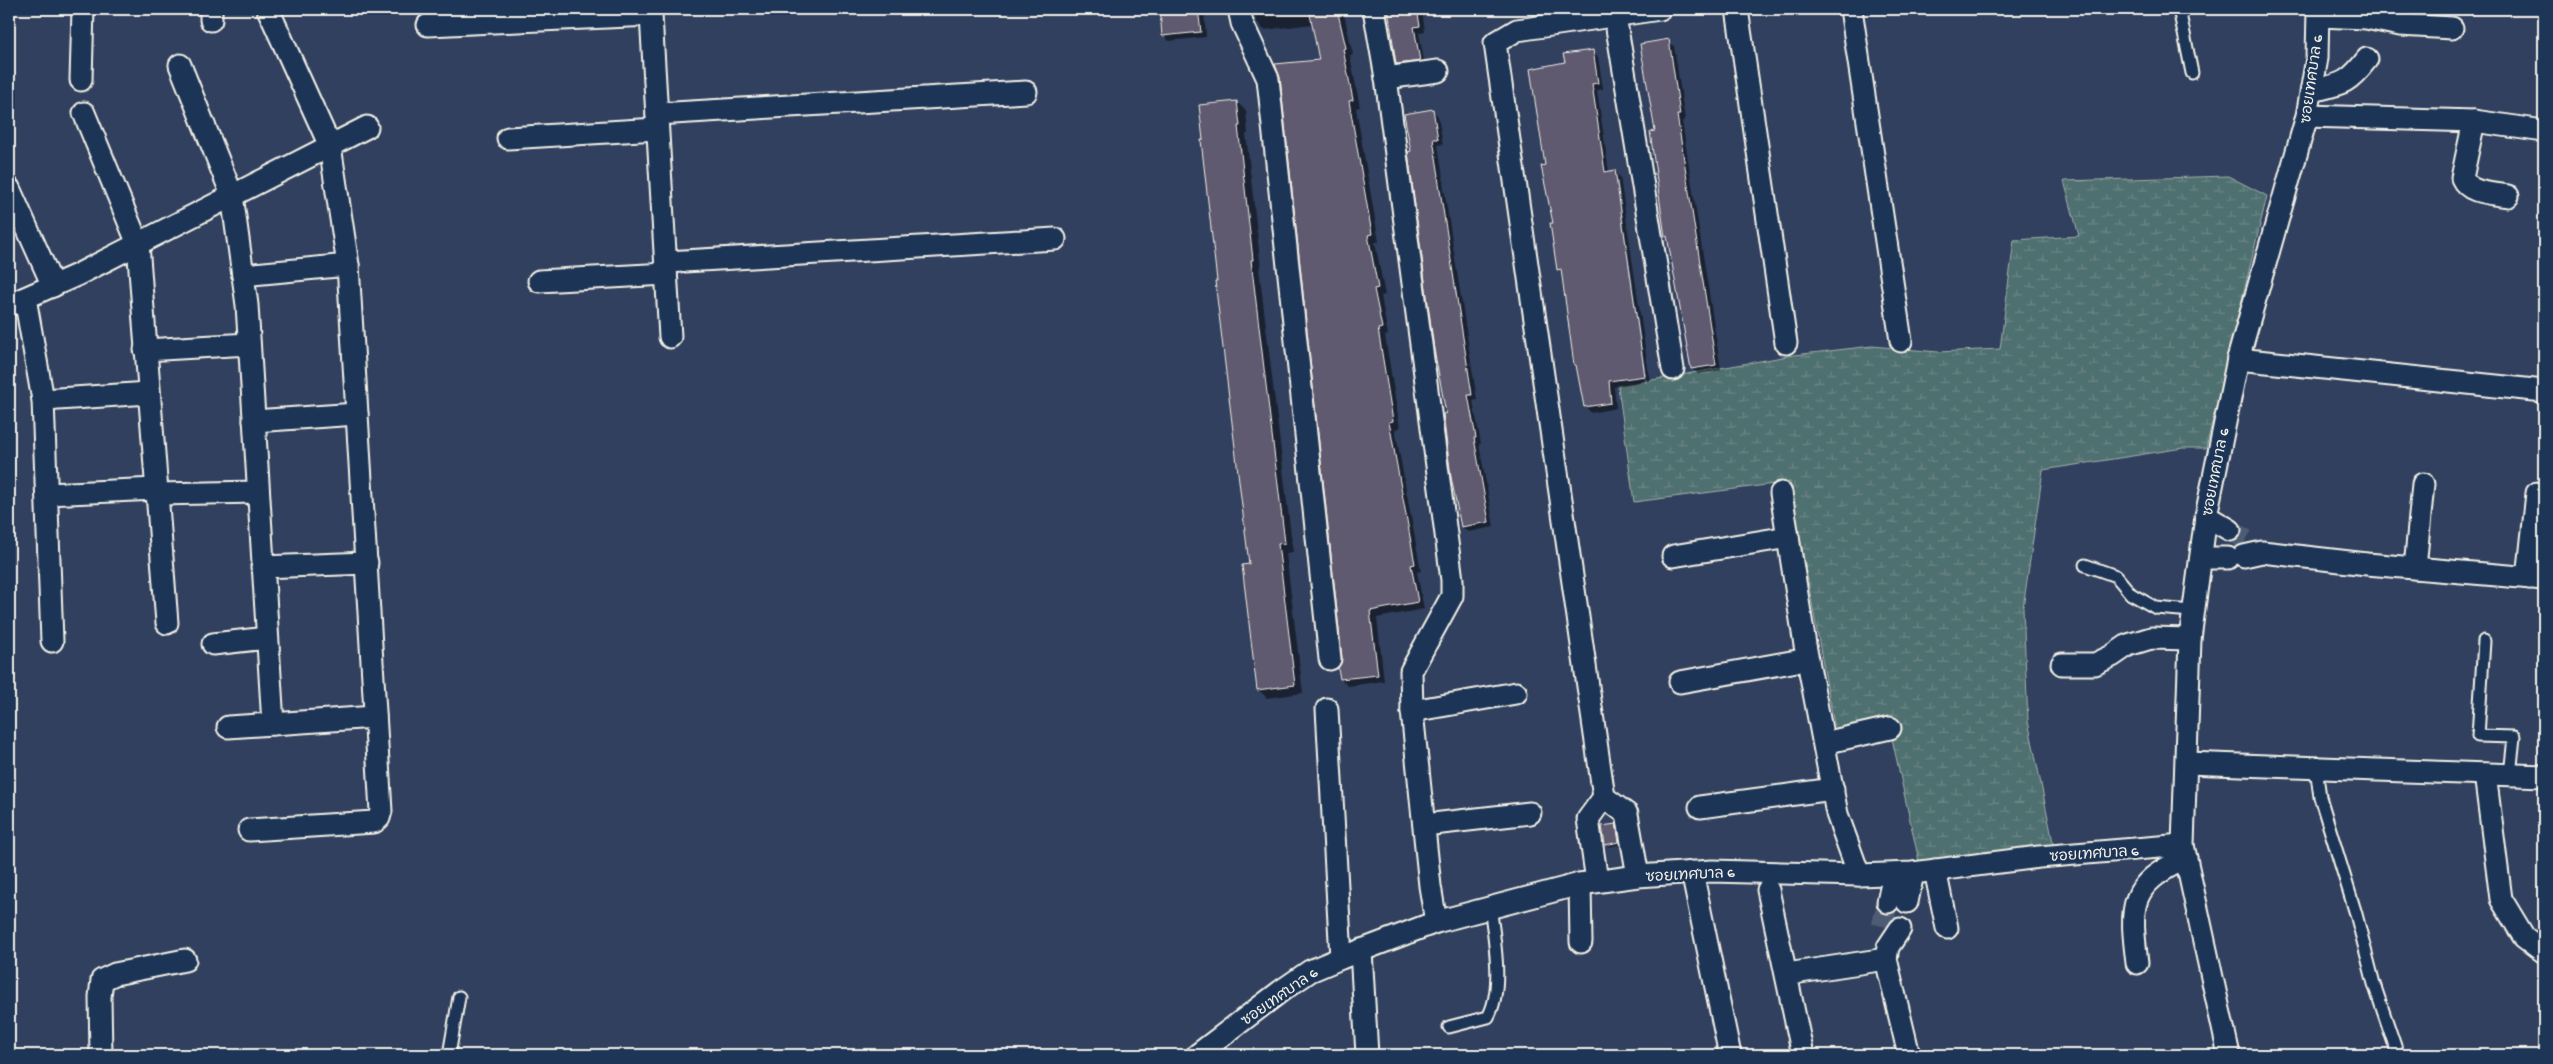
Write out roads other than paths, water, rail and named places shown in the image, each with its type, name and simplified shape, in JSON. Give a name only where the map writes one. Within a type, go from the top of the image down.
[{"type":"street","points":[[81,80],[83,9]]},
{"type":"street","points":[[249,830],[374,822],[379,818],[367,563],[348,264],[330,146],[268,9]]},
{"type":"street","points":[[1240,9],[1242,23],[1268,79],[1330,659]]},
{"type":"street","points":[[1374,9],[1386,78],[1452,580],[1452,596],[1411,671],[1412,711],[1436,922]]},
{"type":"street","points":[[1581,942],[1588,883],[1588,819],[1604,797],[1495,43],[1517,30],[1603,15],[1660,9]]},
{"type":"street","points":[[1737,9],[1786,343]]},
{"type":"street","points":[[1851,9],[1901,341]]},
{"type":"street","points":[[428,25],[649,12],[670,337]]},
{"type":"street","points":[[2319,13],[2366,18],[2400,25],[2452,28]]},
{"type":"street","name":"ซอยเทศบาล 6","points":[[1197,1055],[1310,971],[1436,922],[1490,906],[1588,883],[1638,876],[1692,872],[1904,874],[2039,857],[2184,852],[2190,640],[2192,611],[2206,516],[2238,359],[2307,116],[2317,58],[2319,13]]},
{"type":"street","points":[[1603,15],[1673,369]]},
{"type":"street","points":[[2312,90],[2343,84],[2352,78],[2367,59]]},
{"type":"street","points":[[180,65],[232,195],[243,275],[249,344],[273,724]]},
{"type":"street","points":[[1386,78],[1438,71]]},
{"type":"street","points":[[508,138],[657,122],[1026,92]]},
{"type":"street","points":[[84,113],[138,244],[167,623]]},
{"type":"street","points":[[2307,116],[2474,122],[2544,130]]},
{"type":"street","points":[[2474,122],[2462,178],[2465,186],[2508,196]]},
{"type":"street","points":[[52,641],[44,400],[17,301],[138,244],[367,127]]},
{"type":"street","points":[[9,188],[52,286]]},
{"type":"street","points":[[540,281],[666,268],[1055,239]]},
{"type":"street","points":[[243,275],[348,264]]},
{"type":"street","points":[[145,350],[249,344]]},
{"type":"street","points":[[2238,359],[2544,392]]},
{"type":"street","points":[[44,400],[149,393]]},
{"type":"street","points":[[254,421],[357,414]]},
{"type":"street","points":[[2415,568],[2423,484]]},
{"type":"street","points":[[47,494],[156,491],[258,492]]},
{"type":"street","points":[[1781,493],[1808,658],[1838,814],[1859,875]]},
{"type":"street","points":[[2201,558],[2242,547],[2415,568],[2536,578],[2537,493]]},
{"type":"street","points":[[2206,516],[2242,547]]},
{"type":"street","points":[[1673,556],[1788,537]]},
{"type":"street","points":[[262,567],[367,563]]},
{"type":"street","points":[[212,644],[267,638]]},
{"type":"street","points":[[2062,664],[2095,664],[2112,656],[2128,645],[2151,638],[2190,640]]},
{"type":"street","points":[[1680,682],[1808,658]]},
{"type":"street","points":[[1412,711],[1516,693]]},
{"type":"street","points":[[1328,708],[1341,958]]},
{"type":"street","points":[[228,727],[374,717]]},
{"type":"street","points":[[1824,743],[1890,728]]},
{"type":"street","points":[[2187,763],[2544,776]]},
{"type":"street","points":[[2485,774],[2501,899],[2524,937],[2544,952]]},
{"type":"street","points":[[1700,807],[1833,789]]},
{"type":"street","points":[[1604,797],[1627,814],[1638,876]]},
{"type":"street","points":[[1424,825],[1530,813]]},
{"type":"street","points":[[2137,963],[2133,929],[2135,898],[2149,880],[2184,852],[2229,1055]]},
{"type":"street","points":[[1935,870],[1947,928]]},
{"type":"street","points":[[1692,872],[1730,1055]]},
{"type":"street","points":[[1897,902],[1904,874]]},
{"type":"street","points":[[1768,890],[1803,1055]]},
{"type":"street","points":[[1891,928],[1887,953],[1909,1055]]},
{"type":"street","points":[[1361,950],[1367,1055]]},
{"type":"street","points":[[1787,974],[1887,953]]},
{"type":"street","points":[[100,1055],[100,997],[102,980],[115,974],[185,960]]},
{"type":"lane","points":[[2179,9],[2192,73]]},
{"type":"lane","points":[[2085,565],[2116,576],[2131,594],[2156,608],[2192,611]]},
{"type":"lane","points":[[2484,641],[2478,736],[2514,737],[2510,775]]},
{"type":"lane","points":[[2316,768],[2320,797],[2356,914],[2374,984],[2398,1055]]},
{"type":"lane","points":[[1448,1027],[1488,1017],[1494,1007],[1496,981],[1490,906]]},
{"type":"lane","points":[[449,1055],[459,998]]},
{"type":"tunnel","points":[[2230,530],[2246,540]]},
{"type":"tunnel","points":[[1882,926],[1888,902]]}]
